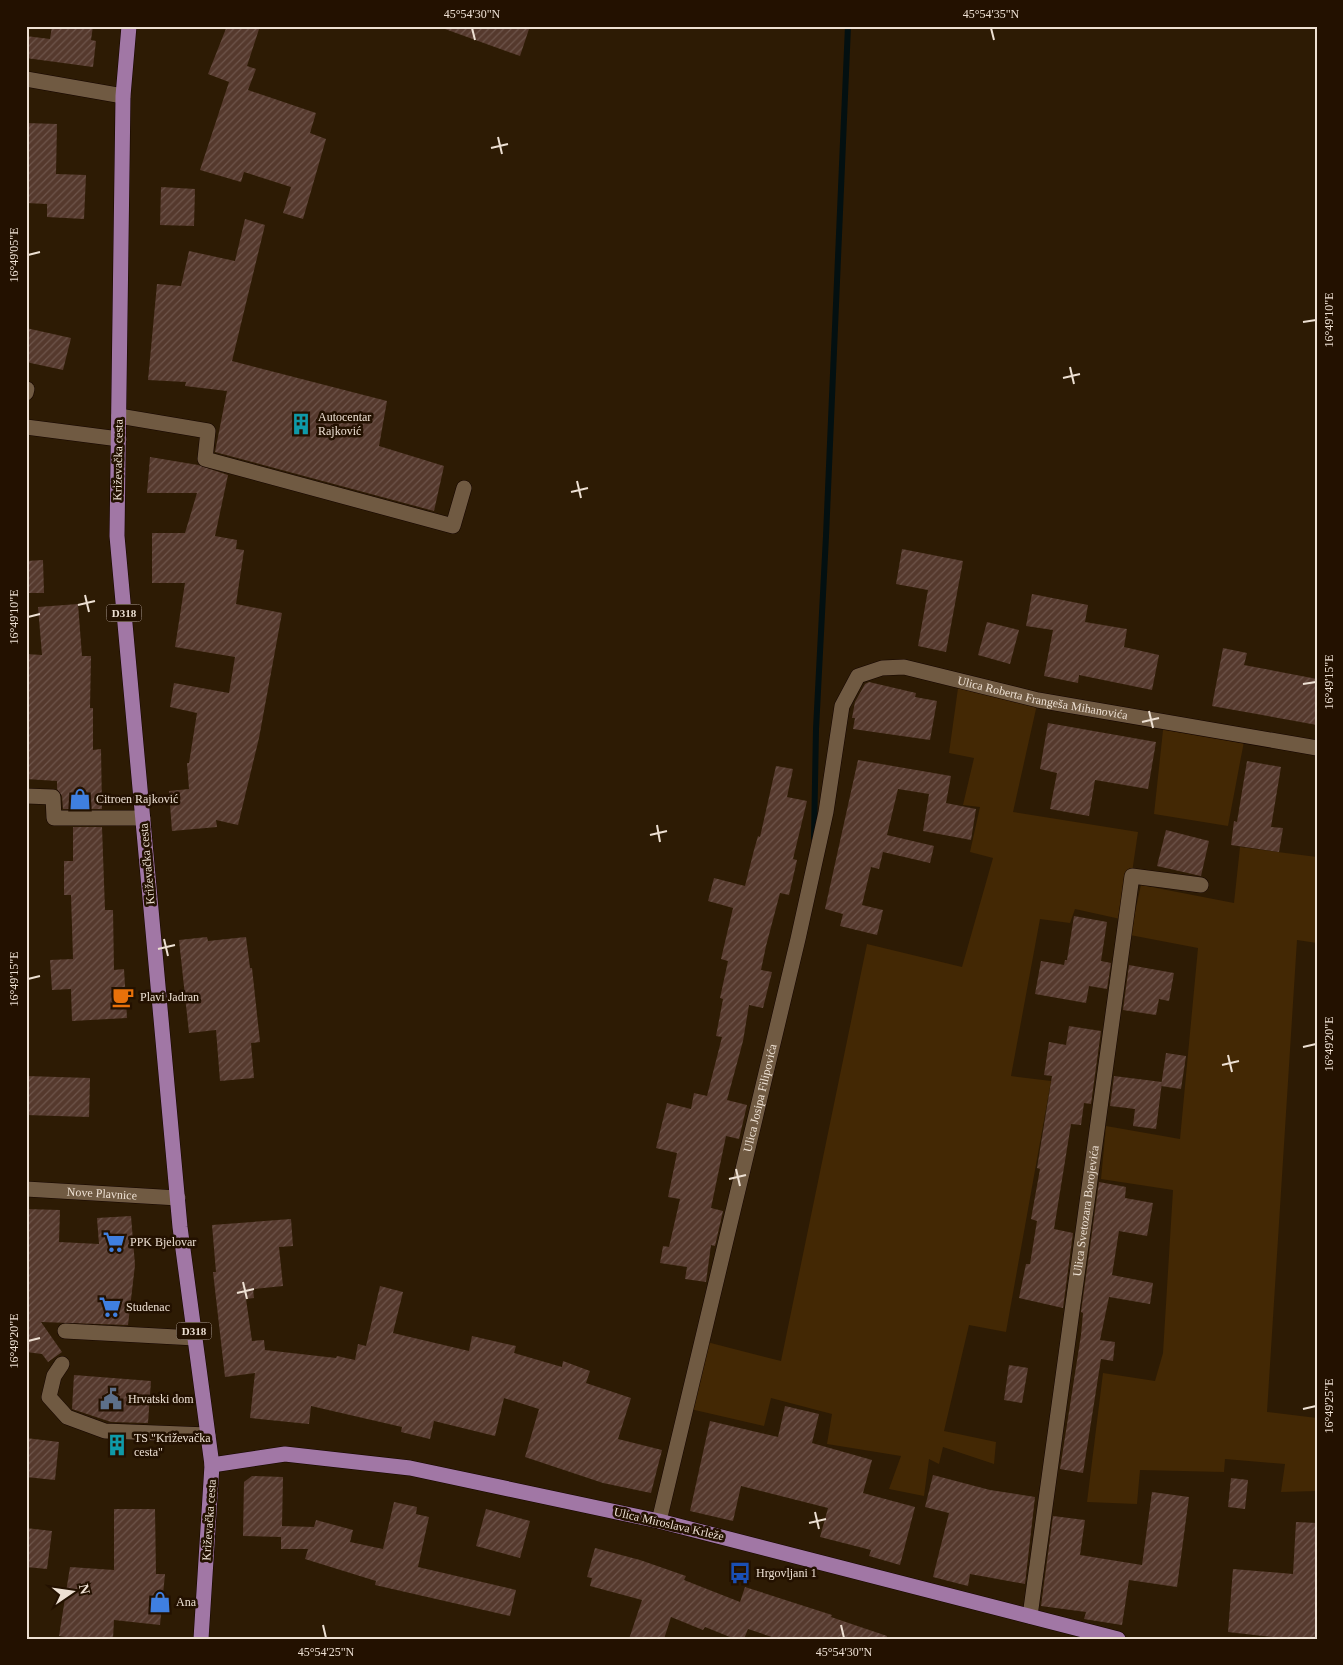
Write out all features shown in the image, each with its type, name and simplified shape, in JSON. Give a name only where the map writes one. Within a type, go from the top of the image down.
[{"type":"main road","name":"Križevačka cesta","points":[[129,26],[123,96],[117,536],[178,1198],[212,1465],[201,1639]]},
{"type":"main road","name":"Ulica Miroslava Krleže","points":[[212,1465],[285,1454],[410,1468],[659,1521],[1118,1639]]},
{"type":"street","points":[[26,79],[123,96]]},
{"type":"street","points":[[119,416],[208,431],[205,459],[453,526],[464,488]]},
{"type":"street","points":[[26,427],[119,439]]},
{"type":"street","name":"Ulica Roberta Frangeša Mihanovića","points":[[858,676],[882,668],[904,667],[1038,700],[1317,748]]},
{"type":"street","name":"Ulica Josipa Filipovića","points":[[659,1521],[798,939],[826,812],[842,706],[858,676]]},
{"type":"street","points":[[26,796],[53,797],[54,818],[143,818]]},
{"type":"street","name":"Ulica Svetozara Borojevića","points":[[1030,1616],[1132,876],[1201,885]]},
{"type":"street","name":"Nove Plavnice","points":[[26,1189],[178,1198]]},
{"type":"street","points":[[65,1331],[195,1338]]},
{"type":"street","points":[[62,1364],[54,1376],[49,1397],[67,1417],[105,1431],[208,1435]]},
{"type":"shaded area","points":[[959,681],[1038,700],[1013,812],[1138,832],[1125,920],[1075,909],[1070,923],[1040,919],[1011,1076],[1051,1081],[1006,1332],[969,1325],[944,1431],[996,1442],[994,1464],[943,1447],[939,1464],[929,1459],[924,1496],[889,1489],[901,1456],[827,1444],[832,1414],[771,1398],[764,1426],[686,1408],[703,1341],[781,1361],[867,944],[962,967],[993,858],[970,852],[980,807],[963,805],[974,758],[949,753]]},
{"type":"shaded area","points":[[1164,721],[1245,736],[1228,826],[1154,814]]},
{"type":"shaded area","points":[[1240,847],[1317,857],[1317,943],[1297,940],[1267,1412],[1317,1418],[1317,1491],[1281,1492],[1285,1464],[1225,1459],[1224,1472],[1140,1470],[1137,1504],[1087,1502],[1103,1373],[1155,1381],[1163,1353],[1173,1190],[1101,1179],[1106,1126],[1180,1139],[1198,948],[1130,935],[1141,885],[1234,903]]},
{"type":"building","points":[[52,26],[93,26],[91,40],[96,41],[93,67],[26,58],[26,36],[50,39]]},
{"type":"building","points":[[227,26],[260,26],[247,66],[256,69],[248,90],[316,113],[310,133],[326,139],[303,219],[283,213],[291,187],[244,172],[241,182],[200,170],[229,82],[208,74]]},
{"type":"building","points":[[445,26],[530,26],[520,56],[445,29]]},
{"type":"building","points":[[26,123],[57,124],[56,174],[86,175],[84,219],[47,217],[47,204],[26,203]]},
{"type":"building","points":[[161,187],[195,189],[194,226],[160,225]]},
{"type":"building","name":"Autocentar Rajković","points":[[245,219],[265,225],[232,361],[387,401],[379,446],[444,466],[434,511],[215,452],[227,391],[185,386],[186,382],[148,380],[157,284],[181,286],[189,251],[235,261]]},
{"type":"building","points":[[26,328],[71,338],[63,370],[26,362]]},
{"type":"building","points":[[150,457],[198,465],[228,475],[215,536],[237,540],[236,549],[244,550],[236,604],[282,613],[259,738],[238,825],[216,820],[217,827],[172,831],[169,791],[189,789],[187,763],[189,763],[197,713],[170,707],[174,683],[229,693],[235,657],[175,647],[185,583],[152,583],[152,533],[185,533],[197,493],[147,493]]},
{"type":"building","points":[[902,549],[963,561],[946,652],[918,646],[928,590],[896,584]]},
{"type":"building","points":[[43,560],[44,593],[26,593],[26,561]]},
{"type":"building","points":[[1032,594],[1088,605],[1085,622],[1127,629],[1124,647],[1159,655],[1152,690],[1079,675],[1078,683],[1044,676],[1053,630],[1026,626]]},
{"type":"building","points":[[78,604],[82,656],[91,656],[90,708],[93,708],[93,750],[101,749],[102,809],[63,809],[62,796],[57,789],[57,781],[26,779],[26,654],[42,655],[38,607]]},
{"type":"building","points":[[987,622],[1019,630],[1010,664],[978,655]]},
{"type":"building","points":[[1223,648],[1247,653],[1244,665],[1317,679],[1317,725],[1212,706]]},
{"type":"building","points":[[869,682],[916,693],[915,697],[937,701],[930,740],[853,729],[855,718],[852,718],[855,702],[865,684]]},
{"type":"building","points":[[1048,723],[1156,742],[1148,789],[1095,780],[1089,816],[1050,809],[1057,773],[1040,769]]},
{"type":"building","points":[[858,760],[951,776],[946,803],[976,809],[971,840],[923,831],[929,794],[898,789],[887,835],[934,846],[930,863],[883,852],[879,869],[871,867],[862,905],[883,910],[877,935],[840,926],[843,914],[825,909]]},
{"type":"building","points":[[1247,761],[1281,767],[1271,827],[1283,828],[1279,852],[1231,845],[1234,821],[1237,822]]},
{"type":"building","points":[[776,766],[793,769],[787,797],[807,801],[793,859],[797,860],[789,895],[780,893],[766,946],[761,970],[772,972],[763,1008],[749,1005],[743,1041],[727,1100],[747,1105],[739,1139],[726,1136],[711,1208],[723,1211],[715,1246],[711,1245],[706,1282],[685,1279],[687,1267],[660,1263],[663,1246],[669,1247],[680,1199],[668,1197],[677,1153],[656,1148],[667,1103],[691,1109],[694,1093],[707,1096],[722,1037],[716,1036],[723,999],[720,998],[728,961],[721,959],[733,908],[708,901],[714,878],[745,886],[758,836],[760,837]]},
{"type":"building","points":[[73,827],[102,827],[105,910],[113,910],[114,970],[124,969],[127,1018],[72,1021],[71,989],[52,990],[50,960],[73,959],[71,895],[64,895],[64,861],[73,861]]},
{"type":"building","points":[[1166,830],[1209,841],[1201,876],[1157,866]]},
{"type":"building","points":[[1074,916],[1107,922],[1101,961],[1111,963],[1107,989],[1089,986],[1086,1003],[1035,994],[1041,961],[1064,965],[1065,960],[1067,960]]},
{"type":"building","points":[[207,937],[208,941],[246,937],[250,968],[252,968],[260,1042],[251,1043],[254,1078],[220,1081],[216,1030],[189,1033],[179,940]]},
{"type":"building","points":[[1129,965],[1174,973],[1169,1001],[1159,999],[1156,1015],[1123,1010]]},
{"type":"building","points":[[1069,1026],[1101,1031],[1091,1104],[1084,1103],[1081,1125],[1071,1124],[1054,1229],[1073,1233],[1063,1308],[1019,1298],[1026,1264],[1030,1264],[1037,1221],[1031,1219],[1040,1169],[1037,1168],[1052,1076],[1044,1075],[1049,1042],[1066,1045]]},
{"type":"building","points":[[1166,1053],[1186,1056],[1181,1089],[1161,1086]]},
{"type":"building","points":[[26,1076],[90,1078],[89,1117],[26,1115]]},
{"type":"building","points":[[1114,1076],[1162,1082],[1156,1129],[1133,1126],[1135,1109],[1110,1106]]},
{"type":"building","points":[[1099,1182],[1126,1187],[1125,1198],[1153,1203],[1147,1236],[1119,1231],[1112,1275],[1153,1283],[1150,1304],[1109,1297],[1100,1340],[1115,1342],[1113,1361],[1101,1359],[1083,1473],[1060,1469],[1081,1335],[1083,1313],[1081,1312]]},
{"type":"building","points":[[26,1209],[60,1210],[59,1242],[99,1244],[97,1218],[131,1216],[135,1265],[128,1325],[41,1322],[62,1352],[48,1362],[42,1354],[26,1352]]},
{"type":"building","points":[[291,1219],[293,1246],[279,1247],[283,1286],[253,1289],[254,1298],[246,1299],[252,1341],[264,1340],[265,1350],[336,1358],[337,1356],[355,1360],[358,1344],[366,1346],[380,1286],[403,1292],[393,1333],[469,1351],[472,1336],[516,1346],[514,1353],[562,1367],[563,1361],[590,1371],[586,1383],[631,1398],[618,1439],[662,1450],[651,1493],[603,1483],[525,1457],[539,1409],[504,1398],[495,1436],[434,1421],[430,1439],[401,1432],[402,1427],[311,1406],[309,1424],[250,1418],[255,1373],[225,1377],[213,1272],[216,1272],[212,1225]]},
{"type":"building","points":[[1009,1365],[1028,1368],[1022,1403],[1004,1400]]},
{"type":"building","name":"Hrvatski dom","points":[[74,1375],[151,1381],[148,1423],[111,1422],[72,1409]]},
{"type":"building","points":[[785,1406],[819,1414],[812,1443],[872,1460],[863,1493],[915,1507],[900,1565],[869,1556],[871,1550],[820,1537],[828,1508],[741,1486],[733,1521],[690,1511],[710,1421],[778,1437]]},
{"type":"building","points":[[26,1438],[59,1442],[55,1480],[26,1477]]},
{"type":"building","name":"TS \"Križevačka cesta\"","points":[[109,1441],[126,1441],[125,1452],[108,1450]]},
{"type":"building","points":[[933,1475],[990,1490],[1035,1497],[1025,1584],[970,1574],[968,1586],[933,1577],[949,1513],[925,1507]]},
{"type":"building","points":[[252,1476],[283,1477],[282,1526],[314,1527],[316,1520],[353,1530],[350,1542],[383,1549],[394,1502],[417,1507],[416,1514],[429,1517],[418,1567],[516,1590],[510,1616],[375,1585],[376,1581],[305,1559],[308,1549],[281,1549],[281,1537],[243,1536],[244,1482]]},
{"type":"building","points":[[1231,1478],[1248,1480],[1245,1509],[1228,1507]]},
{"type":"building","points":[[1152,1492],[1189,1497],[1177,1587],[1129,1580],[1122,1625],[1084,1619],[1086,1612],[1041,1606],[1053,1516],[1085,1520],[1080,1555],[1142,1565]]},
{"type":"building","points":[[114,1509],[155,1509],[156,1574],[165,1574],[160,1625],[114,1620],[113,1639],[75,1639],[59,1636],[70,1567],[114,1570]]},
{"type":"building","points":[[486,1509],[530,1521],[520,1558],[476,1546]]},
{"type":"building","points":[[1296,1522],[1317,1523],[1317,1639],[1290,1639],[1228,1632],[1233,1569],[1293,1574]]},
{"type":"building","points":[[26,1528],[52,1531],[47,1569],[26,1567]]},
{"type":"building","points":[[595,1548],[640,1560],[686,1576],[684,1580],[740,1602],[745,1587],[832,1615],[831,1617],[887,1636],[886,1639],[778,1639],[748,1629],[744,1639],[735,1639],[705,1627],[703,1630],[671,1617],[664,1639],[629,1639],[642,1600],[590,1586],[592,1578],[587,1577]]},
{"type":"waterway","points":[[814,838],[816,729],[848,26]]},
{"type":"place","name":"Autocentar Rajković","points":[[301,424]]},
{"type":"place","name":"Citroen Rajković","points":[[80,799]]},
{"type":"place","name":"Plavi Jadran","points":[[123,997]]},
{"type":"place","name":"PPK Bjelovar","points":[[114,1242]]},
{"type":"place","name":"Studenac","points":[[110,1307]]},
{"type":"place","name":"Hrvatski dom","points":[[111,1399]]},
{"type":"place","name":"TS \"Križevačka cesta\"","points":[[117,1445]]},
{"type":"place","name":"Hrgovljani 1","points":[[740,1573]]},
{"type":"place","name":"Ana","points":[[160,1602]]}]
